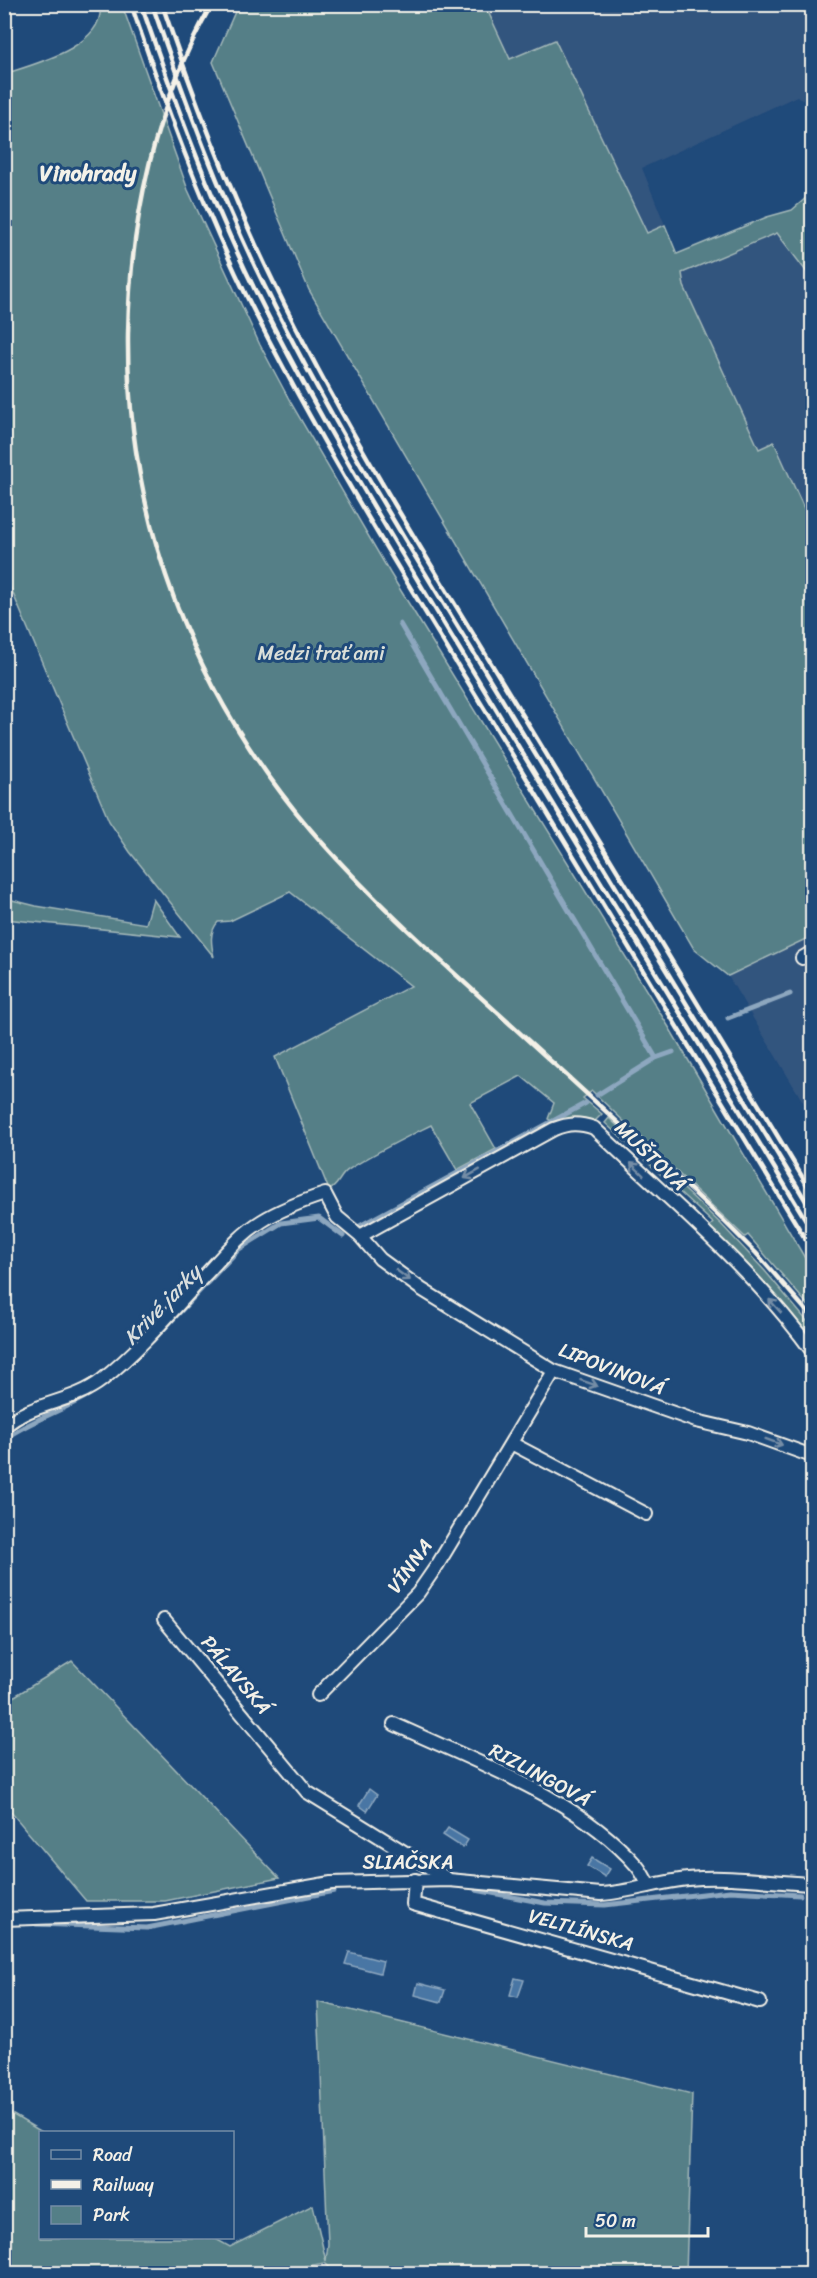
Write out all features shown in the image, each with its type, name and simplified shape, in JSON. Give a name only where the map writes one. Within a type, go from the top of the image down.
[{"type":"street","name":"MUŠTOVÁ","points":[[360,1236],[554,1129],[571,1123],[584,1125],[594,1128],[739,1266],[813,1351]]},
{"type":"street","name":"LIPOVINOVÁ","points":[[4,1427],[15,1417],[35,1408],[74,1397],[101,1381],[139,1347],[234,1242],[261,1221],[295,1204],[325,1194],[337,1217],[360,1236],[380,1259],[421,1289],[554,1371],[696,1421],[748,1433],[813,1456]]},
{"type":"street","name":"VÍNNA","points":[[318,1695],[418,1593],[554,1371]]},
{"type":"street","points":[[511,1443],[646,1514]]},
{"type":"street","name":"PÁLAVSKÁ","points":[[165,1620],[308,1792],[448,1880]]},
{"type":"street","name":"RIZLINGOVÁ","points":[[394,1724],[518,1782],[596,1827],[639,1868],[649,1886]]},
{"type":"street","name":"SLIAČSKA","points":[[4,1919],[154,1914],[331,1883],[448,1880],[601,1894],[622,1893],[688,1879],[813,1884]]},
{"type":"street","name":"VELTLÍNSKA","points":[[415,1880],[413,1904],[760,2001]]},
{"type":"shaded area","points":[[485,5],[812,5],[812,102],[802,100],[797,96],[642,168],[665,225],[648,233],[555,40],[510,59]]},
{"type":"shaded area","points":[[812,195],[812,526],[775,442],[759,450],[684,286],[682,273],[777,233],[792,210]]},
{"type":"shaded area","points":[[812,936],[812,1117],[728,976]]},
{"type":"shaded area","points":[[369,1789],[377,1795],[367,1811],[359,1805]]},
{"type":"shaded area","points":[[448,1828],[468,1840],[463,1848],[443,1835]]},
{"type":"shaded area","points":[[592,1858],[610,1869],[605,1877],[587,1866]]},
{"type":"shaded area","points":[[349,1952],[383,1961],[380,1973],[345,1964]]},
{"type":"shaded area","points":[[515,1978],[524,1980],[518,1997],[510,1995]]},
{"type":"shaded area","points":[[418,1983],[445,1990],[441,2002],[415,1995]]},
{"type":"green space","name":"Medzi traťami","points":[[100,5],[122,5],[188,190],[260,345],[291,403],[390,573],[670,1029],[812,1270],[812,1310],[748,1235],[745,1237],[592,1091],[583,1098],[602,1114],[593,1123],[572,1117],[557,1124],[548,1119],[554,1103],[521,1076],[470,1103],[496,1149],[457,1170],[431,1125],[348,1170],[329,1190],[275,1057],[411,986],[290,892],[230,921],[218,922],[212,934],[214,957],[130,852],[109,821],[9,584],[5,568],[4,74],[50,59],[80,42],[92,32],[99,19]]},
{"type":"green space","points":[[238,5],[485,5],[510,59],[555,40],[647,233],[665,225],[677,254],[767,217],[792,210],[807,197],[812,198],[812,279],[777,233],[682,273],[684,286],[759,449],[774,442],[812,526],[812,936],[728,976],[694,949],[309,290],[213,62]]},
{"type":"green space","points":[[4,898],[36,906],[146,924],[153,899],[180,937],[5,919]]},
{"type":"green space","points":[[609,1118],[721,1224],[765,1271],[812,1327],[812,1343],[707,1229],[713,1223],[605,1123]]},
{"type":"green space","points":[[72,1661],[279,1878],[165,1901],[86,1901],[5,1805],[5,1702]]},
{"type":"green space","points":[[318,2002],[692,2094],[686,2273],[336,2274],[325,2263],[260,2274],[5,2273],[5,2110],[40,2131],[39,2239],[216,2239],[230,2247],[313,2205],[326,2261],[328,2244]]},
{"type":"waterway","points":[[400,624],[656,1058],[673,1052]]},
{"type":"waterway","points":[[728,1018],[790,994]]},
{"type":"waterway","points":[[597,1095],[656,1058]]},
{"type":"waterway","name":"Krivé jarky","points":[[358,1227],[586,1103]]},
{"type":"waterway","name":"Krivé jarky","points":[[162,1331],[239,1249],[281,1223],[319,1218],[343,1236]]},
{"type":"waterway","name":"Krivé jarky","points":[[105,1384],[128,1365]]},
{"type":"waterway","name":"Krivé jarky","points":[[4,1439],[90,1394]]},
{"type":"waterway","points":[[476,1890],[545,1903],[605,1905],[730,1891],[800,1895]]},
{"type":"waterway","points":[[36,1924],[147,1928],[334,1891]]},
{"type":"railway","points":[[131,4],[214,226],[247,297],[306,409],[402,574],[812,1250]]},
{"type":"railway","points":[[141,4],[180,114],[223,222],[256,292],[315,404],[410,568],[812,1230]]},
{"type":"railway","points":[[152,4],[218,183],[293,343],[353,452],[812,1211]]},
{"type":"railway","points":[[162,4],[200,110],[242,215],[301,338],[330,392],[423,551],[812,1193]]},
{"type":"railway","points":[[212,4],[175,81],[149,164],[134,249],[128,334],[130,402],[139,469],[154,535],[174,599],[200,660],[232,720],[269,776],[333,854],[378,902],[724,1221],[756,1253],[812,1317]]},
{"type":"district","name":"Vinohrady","points":[[88,173]]}]
